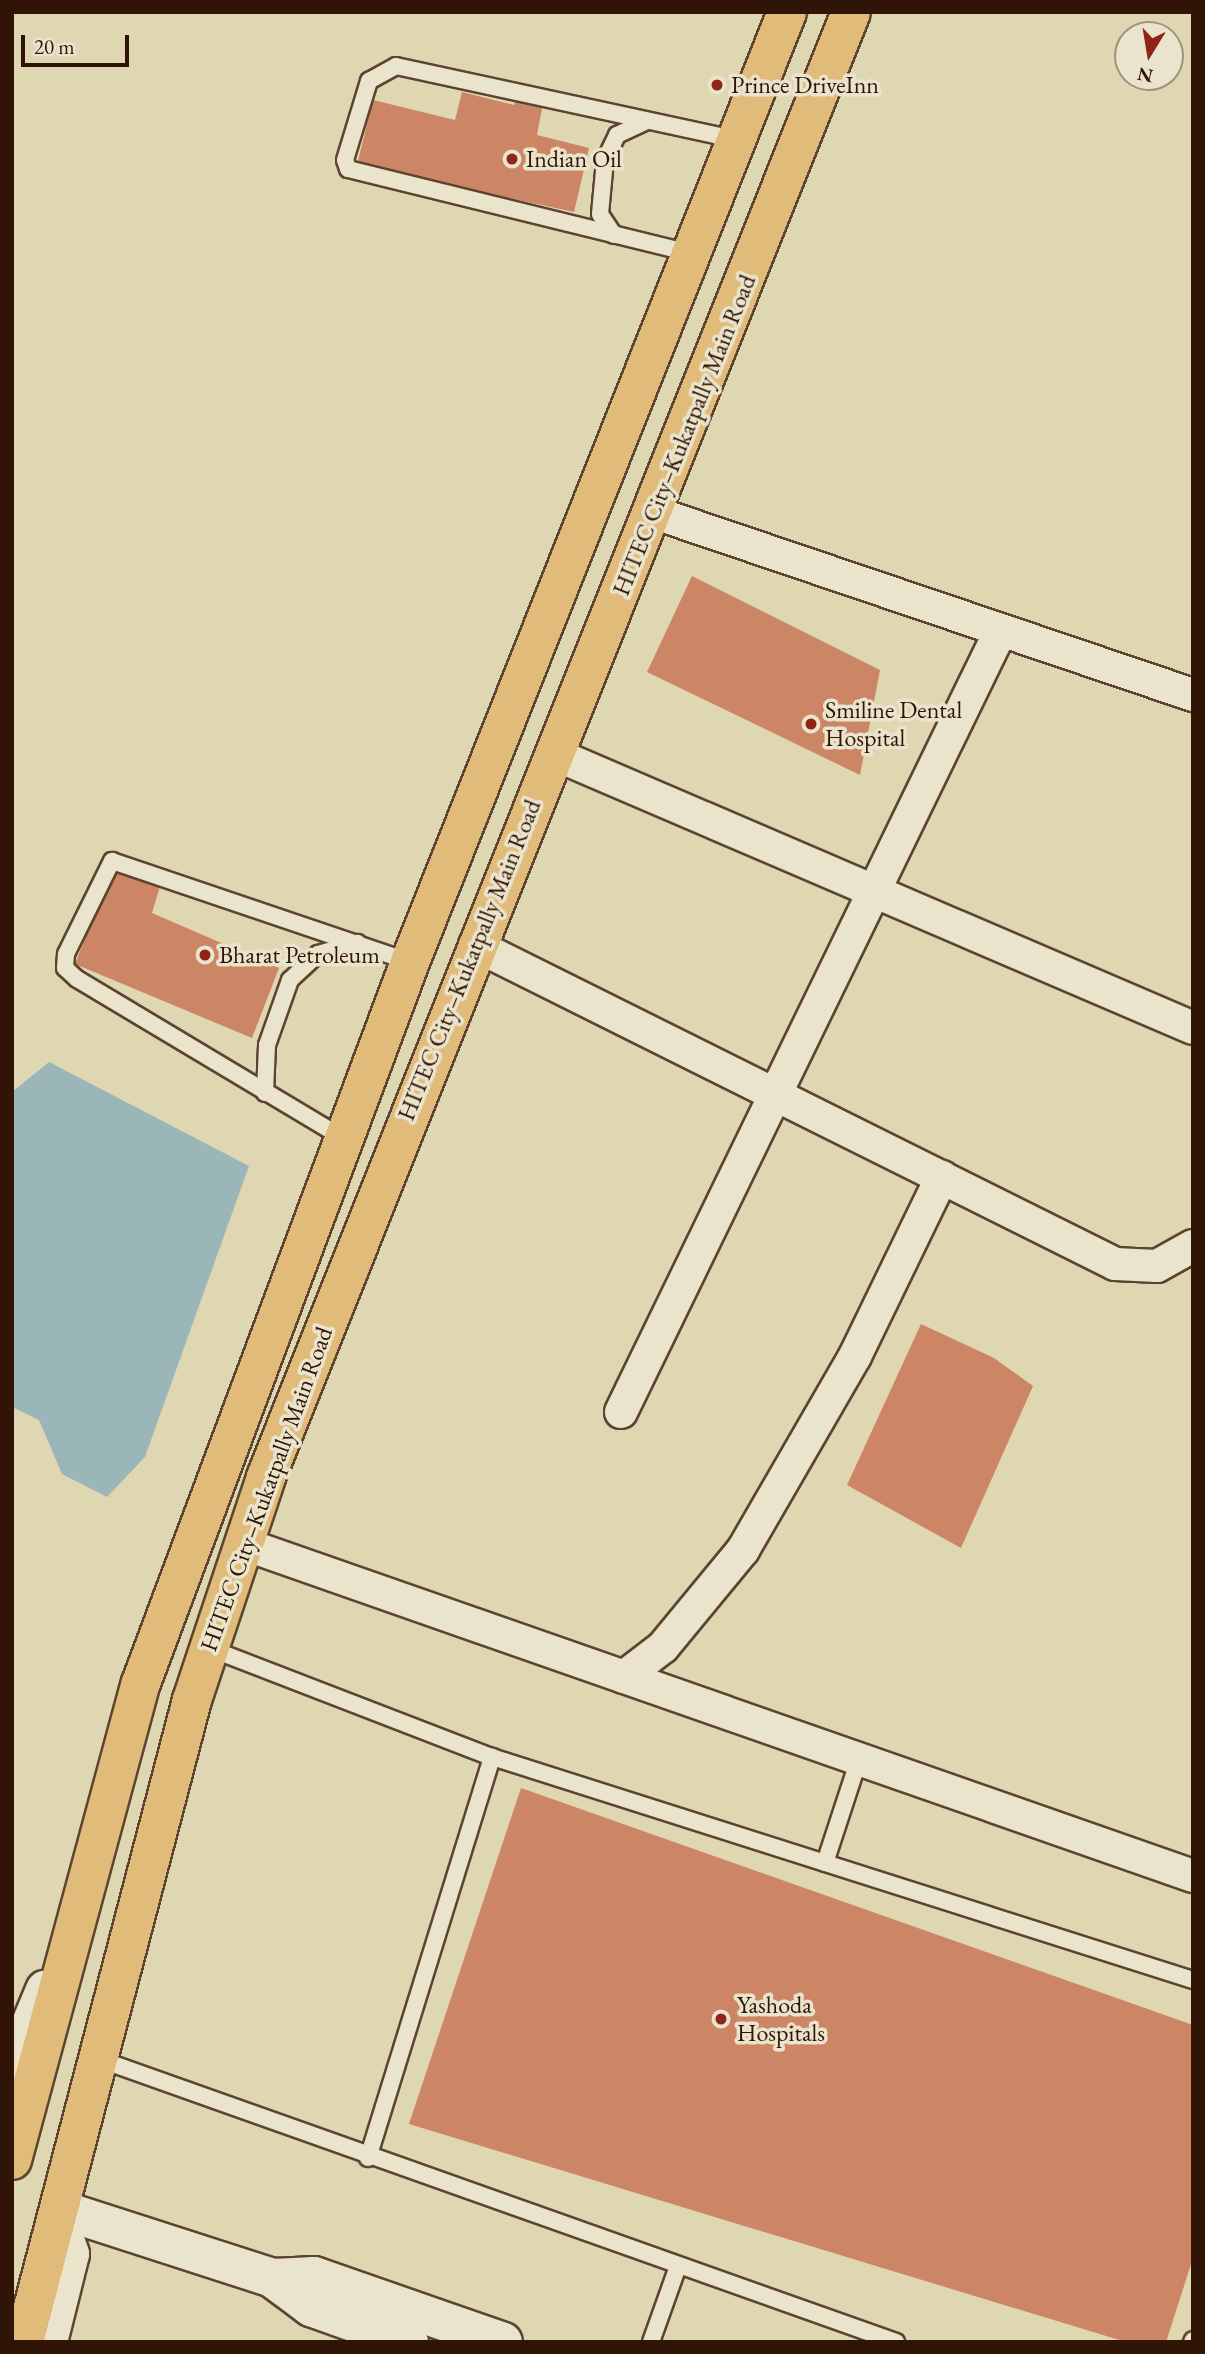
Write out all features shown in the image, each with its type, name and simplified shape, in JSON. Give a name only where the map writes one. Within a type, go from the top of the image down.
[{"type":"main road","name":"HITEC City–Kukatpally Main Road","points":[[12,2160],[141,1683],[410,962],[734,139],[787,12]]},
{"type":"main road","name":"HITEC City–Kukatpally Main Road","points":[[24,2342],[61,2216],[133,1923],[209,1648],[244,1544],[475,945],[552,753],[655,513],[851,12]]},
{"type":"street","points":[[655,513],[1000,632],[1193,695]]},
{"type":"street","points":[[621,1412],[871,890],[1000,632]]},
{"type":"street","points":[[552,753],[1193,1028]]},
{"type":"street","points":[[475,945],[774,1097],[1115,1264],[1157,1266],[1193,1246]]},
{"type":"street","points":[[624,1677],[663,1647],[743,1550],[855,1356],[942,1177]]},
{"type":"street","points":[[244,1544],[1193,1875]]},
{"type":"street","points":[[12,2069],[78,1911]]},
{"type":"street","points":[[61,2216],[272,2278],[314,2276],[417,2328],[503,2342]]},
{"type":"street","points":[[48,2342],[71,2254],[61,2216]]},
{"type":"lane","points":[[690,253],[360,175],[345,160],[369,80],[397,66],[734,139]]},
{"type":"lane","points":[[614,235],[600,214],[605,160],[617,135],[647,121]]},
{"type":"lane","points":[[343,1138],[265,1093],[65,968],[107,864],[121,863],[410,962]]},
{"type":"lane","points":[[265,1093],[267,1045],[290,980],[318,954],[357,943]]},
{"type":"lane","points":[[209,1648],[492,1757],[1193,1980]]},
{"type":"lane","points":[[368,2158],[492,1757]]},
{"type":"lane","points":[[825,1863],[859,1759]]},
{"type":"lane","points":[[99,2059],[368,2158],[896,2342]]},
{"type":"lane","points":[[651,2342],[678,2266]]},
{"type":"water","points":[[49,1062],[249,1166],[145,1457],[107,1497],[62,1474],[39,1420],[12,1407],[12,1092]]},
{"type":"building","points":[[462,92],[514,105],[516,97],[543,103],[537,135],[589,148],[574,212],[357,165],[373,100],[455,120]]},
{"type":"building","name":"Smiline Dental Hospital","points":[[692,576],[880,670],[860,775],[647,672]]},
{"type":"building","points":[[113,868],[160,886],[152,913],[279,968],[252,1038],[75,964]]},
{"type":"building","points":[[921,1324],[994,1358],[1033,1386],[961,1548],[847,1485]]},
{"type":"building","points":[[521,1788],[1193,2025],[1193,2258],[1166,2342],[1126,2342],[409,2124]]},
{"type":"place","name":"Prince DriveInn","points":[[717,85]]},
{"type":"place","name":"Indian Oil","points":[[512,159]]},
{"type":"place","name":"Smiline Dental Hospital","points":[[811,724]]},
{"type":"place","name":"Bharat Petroleum","points":[[205,955]]},
{"type":"place","name":"Yashoda Hospitals","points":[[721,2019]]}]
